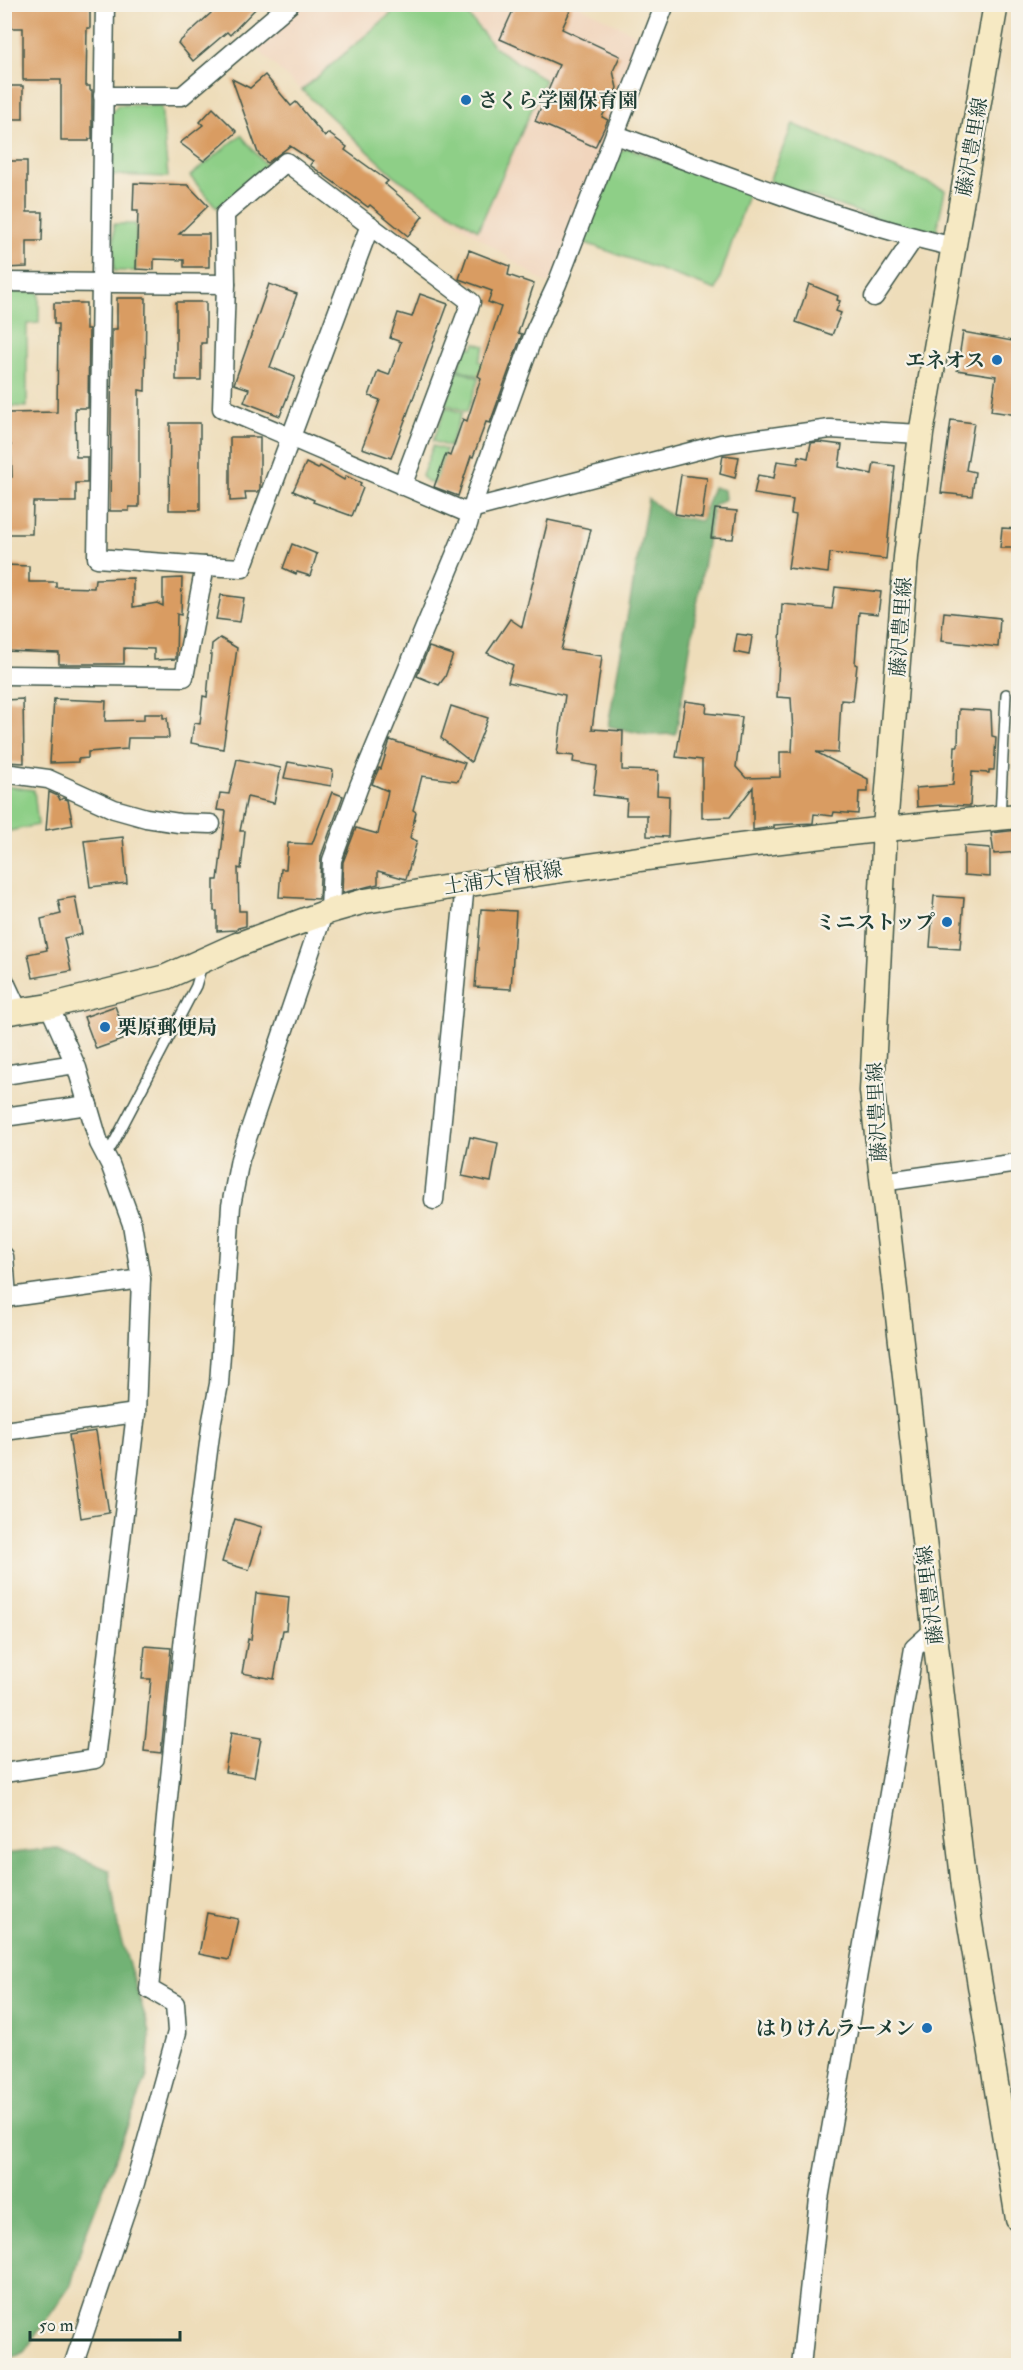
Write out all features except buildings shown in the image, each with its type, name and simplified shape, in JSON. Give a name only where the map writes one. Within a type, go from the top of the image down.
[{"type":"main road","name":"藤沢豊里線","points":[[996,4],[921,434],[906,557],[885,828],[872,1091],[964,1887],[1018,2219]]},
{"type":"main road","name":"土浦大曽根線","points":[[11,1011],[50,1006],[166,977],[237,945],[365,901],[636,858],[885,828],[1009,817]]},
{"type":"street","points":[[105,4],[97,558],[242,568],[370,225]]},
{"type":"street","points":[[73,2366],[135,2183],[177,2032],[175,2004],[149,1989],[184,1636],[212,1420],[219,1384],[231,1206],[240,1159],[327,913],[332,860],[359,786],[472,510],[535,331],[557,284],[665,4]]},
{"type":"street","points":[[103,96],[182,96],[280,8]]},
{"type":"street","points":[[616,135],[914,238],[955,247]]},
{"type":"street","points":[[402,486],[471,302],[286,162],[225,214],[226,284],[222,408],[290,439],[402,486],[463,511],[722,444],[830,429],[921,434]]},
{"type":"street","points":[[874,297],[914,238]]},
{"type":"street","points":[[4,282],[226,284]]},
{"type":"street","points":[[4,675],[184,676],[206,566]]},
{"type":"street","points":[[4,773],[48,779],[114,809],[146,818],[178,823],[211,824]]},
{"type":"street","points":[[434,1200],[465,884]]},
{"type":"street","points":[[4,980],[11,1011]]},
{"type":"street","points":[[4,1773],[95,1759],[136,1413],[141,1279],[132,1224],[122,1192],[99,1143],[75,1064],[50,1006]]},
{"type":"street","points":[[4,1075],[75,1064]]},
{"type":"street","points":[[4,1117],[88,1105]]},
{"type":"street","points":[[881,1182],[1018,1163]]},
{"type":"street","points":[[4,1256],[6,1298],[141,1279]]},
{"type":"street","points":[[4,1431],[136,1413]]},
{"type":"street","points":[[801,2366],[819,2199],[914,1648],[934,1630]]},
{"type":"lane","points":[[1006,694],[1009,817]]},
{"type":"lane","points":[[104,1153],[111,1146],[196,986],[203,960]]},
{"type":"shaded area","name":"さくら学園保育園","points":[[305,4],[578,5],[645,39],[551,282],[547,284],[396,180],[256,48]]},
{"type":"green space","points":[[401,5],[460,5],[495,48],[545,80],[478,230],[398,179],[302,90]]},
{"type":"green space","points":[[118,105],[161,106],[168,177],[112,175],[111,113]]},
{"type":"green space","points":[[793,124],[945,190],[936,234],[897,226],[769,181]]},
{"type":"green space","points":[[241,135],[267,167],[217,208],[190,176]]},
{"type":"green space","points":[[628,148],[749,192],[716,290],[583,242],[620,151]]},
{"type":"green space","points":[[114,224],[136,224],[136,271],[114,271]]},
{"type":"green space","points":[[5,292],[39,292],[39,323],[27,324],[27,407],[5,406]]},
{"type":"green space","points":[[475,343],[485,346],[479,361],[483,363],[482,377],[458,369],[466,345],[473,348]]},
{"type":"green space","points":[[457,370],[479,378],[467,412],[445,404]]},
{"type":"green space","points":[[446,407],[462,413],[449,447],[433,441]]},
{"type":"green space","points":[[433,446],[446,450],[434,484],[427,482],[422,476]]},
{"type":"green space","points":[[713,487],[724,490],[725,499],[713,506],[676,734],[648,735],[608,726],[648,499],[671,516],[701,521]]},
{"type":"green space","points":[[5,786],[34,790],[38,825],[5,832]]},
{"type":"green space","points":[[56,1848],[109,1870],[119,1933],[150,2032],[147,2076],[84,2238],[71,2285],[24,2352],[5,2362],[5,1854]]},
{"type":"place","name":"さくら学園保育園","points":[[466,100]]},
{"type":"place","name":"エネオス","points":[[997,360]]},
{"type":"place","name":"ミニストップ","points":[[947,922]]},
{"type":"place","name":"栗原郵便局","points":[[105,1027]]},
{"type":"place","name":"はりけんラーメン","points":[[927,2028]]}]
